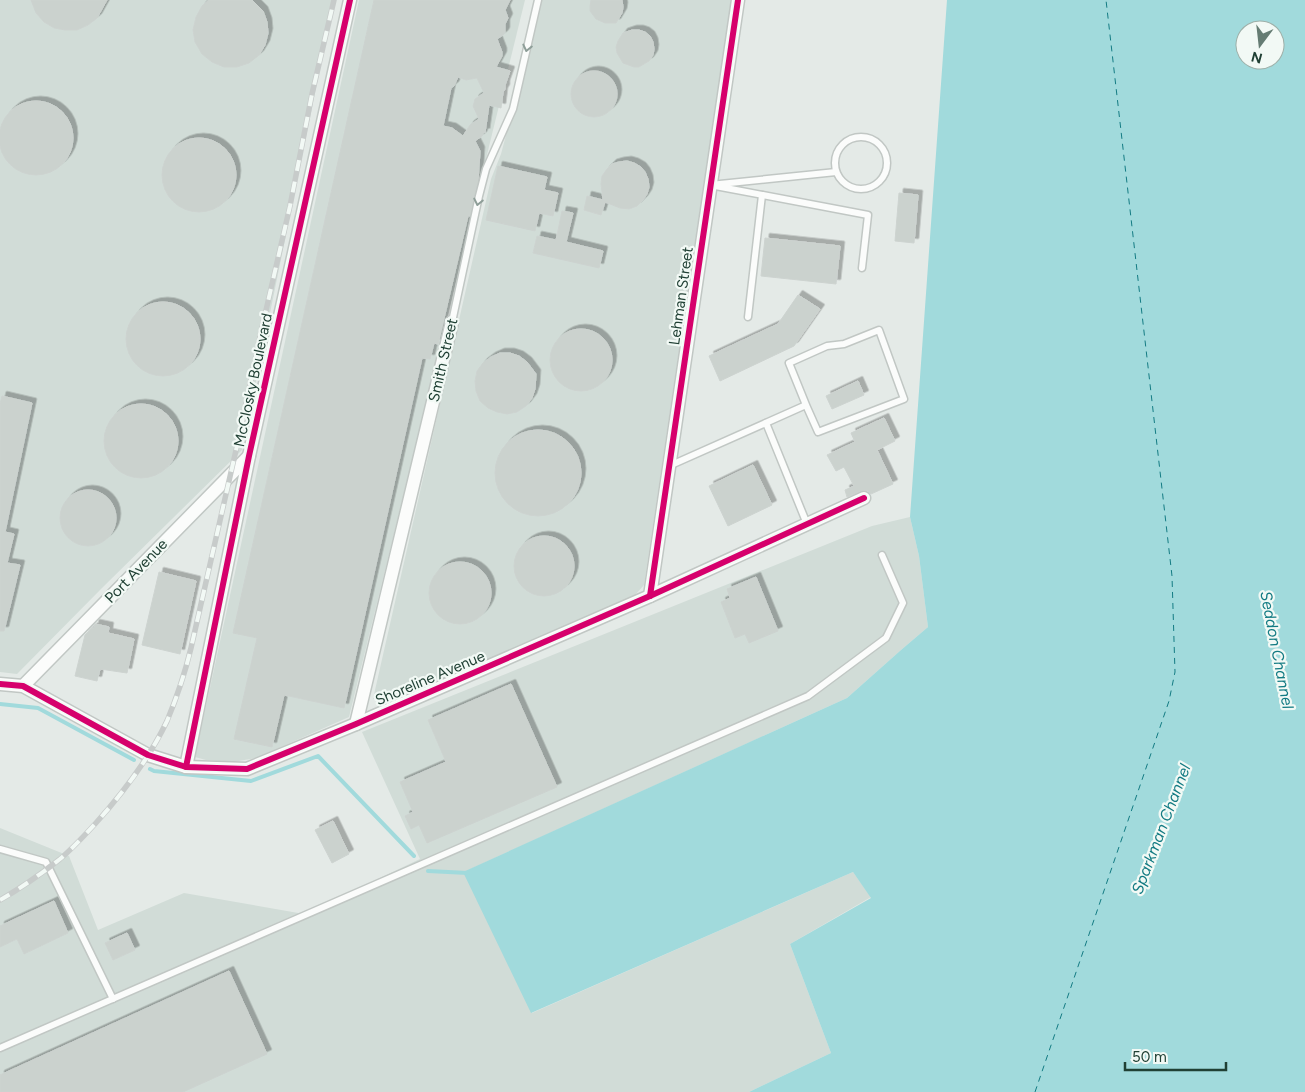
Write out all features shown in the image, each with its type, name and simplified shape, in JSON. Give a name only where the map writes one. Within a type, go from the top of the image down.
[{"type":"street","name":"McClosky Boulevard","points":[[186,767],[249,456],[350,0]]},
{"type":"street","name":"Lehman Street","points":[[650,596],[738,0]]},
{"type":"street","name":"Smith Street","points":[[356,724],[452,322]]},
{"type":"street","name":"Port Avenue","points":[[23,686],[249,456]]},
{"type":"street","name":"Shoreline Avenue","points":[[0,684],[23,686],[148,755],[186,767],[247,769],[356,724],[650,596],[864,498]]},
{"type":"lane","name":"Smith Street","points":[[452,322],[486,169],[513,109],[538,0]]},
{"type":"lane","points":[[856,137],[866,137],[880,144],[888,159],[885,175],[880,182],[865,189],[856,189],[848,186],[840,180],[836,172],[834,162],[836,154],[848,140],[856,137]]},
{"type":"lane","points":[[710,185],[836,172]]},
{"type":"lane","points":[[710,185],[868,214],[862,268]]},
{"type":"lane","points":[[748,317],[762,195]]},
{"type":"lane","points":[[879,330],[904,399],[818,432],[806,405],[789,363],[827,346],[844,344],[879,330]]},
{"type":"lane","points":[[669,466],[806,405]]},
{"type":"lane","points":[[766,423],[807,524]]},
{"type":"lane","points":[[0,1048],[808,696],[886,638],[903,603],[882,555]]},
{"type":"lane","points":[[0,849],[46,862],[113,999]]},
{"type":"shaded area","points":[[0,0],[334,0],[242,450],[17,674],[0,672]]},
{"type":"shaded area","points":[[359,0],[525,0],[349,717],[256,758],[233,762],[206,760],[195,757]]},
{"type":"shaded area","points":[[542,0],[731,0],[644,585],[635,595],[388,703],[373,699],[491,179],[501,154]]},
{"type":"shaded area","points":[[910,517],[919,556],[928,627],[847,698],[464,872],[532,1013],[853,872],[871,897],[790,944],[831,1053],[749,1092],[0,1092],[0,828],[69,856],[98,930],[184,893],[304,914],[420,859],[362,732],[872,526]]},
{"type":"water","points":[[947,0],[1305,0],[1305,1092],[749,1092],[831,1053],[790,944],[871,898],[853,872],[531,1013],[463,872],[847,698],[928,627],[919,556],[910,517]]},
{"type":"building","points":[[31,0],[107,0],[97,18],[88,25],[77,30],[65,30],[54,28],[44,22],[36,13]]},
{"type":"building","points":[[209,0],[252,0],[263,11],[268,33],[265,45],[259,55],[249,63],[237,67],[224,67],[212,62],[202,54],[195,42],[193,30],[196,17],[202,6]]},
{"type":"building","points":[[374,0],[510,0],[505,10],[508,18],[505,24],[505,32],[497,39],[502,56],[496,67],[510,71],[503,92],[501,108],[489,105],[485,133],[484,131],[482,136],[475,141],[480,151],[478,182],[470,216],[468,216],[438,344],[434,343],[430,359],[422,358],[344,708],[284,695],[272,747],[234,739],[257,638],[233,633]],"holes":[[[458,77],[466,80],[477,78],[484,93],[475,99],[473,106],[479,119],[470,125],[463,136],[452,128],[443,126],[451,88]]]},
{"type":"building","points":[[591,0],[622,0],[622,13],[616,23],[605,23],[596,19],[590,11]]},
{"type":"building","points":[[632,30],[645,32],[653,42],[653,55],[649,61],[639,67],[623,63],[617,53],[616,47],[623,33]]},
{"type":"building","points":[[594,71],[607,75],[613,81],[617,94],[613,107],[607,113],[594,117],[581,113],[575,107],[571,94],[575,81],[581,75]]},
{"type":"building","points":[[36,101],[57,107],[67,117],[73,138],[67,159],[57,169],[36,175],[15,169],[5,159],[-1,138],[5,117],[15,107]]},
{"type":"building","points":[[199,138],[220,144],[230,154],[236,175],[230,196],[220,206],[199,212],[178,206],[168,196],[162,175],[168,154],[178,144]]},
{"type":"building","points":[[627,161],[641,167],[648,179],[649,187],[643,200],[637,206],[629,209],[620,208],[605,202],[601,215],[584,210],[587,196],[603,200],[602,176],[607,169],[612,164]]},
{"type":"building","points":[[498,166],[547,177],[544,190],[558,193],[553,216],[539,213],[535,231],[486,220]]},
{"type":"building","points":[[899,193],[918,195],[914,243],[895,241]]},
{"type":"building","points":[[562,211],[573,213],[566,242],[603,251],[599,268],[533,253],[537,236],[556,240]]},
{"type":"building","points":[[765,238],[840,246],[836,284],[761,276]]},
{"type":"building","points":[[798,295],[820,309],[794,346],[720,381],[709,356],[778,324]]},
{"type":"building","points":[[163,302],[184,308],[194,318],[200,339],[194,360],[184,370],[163,376],[142,370],[132,360],[126,339],[132,318],[142,308]]},
{"type":"building","points":[[581,329],[598,334],[603,338],[607,343],[612,360],[607,377],[603,382],[598,386],[581,391],[564,386],[559,382],[555,377],[550,360],[555,343],[559,338],[564,334]]},
{"type":"building","points":[[500,353],[510,353],[519,356],[527,362],[536,374],[532,398],[526,406],[517,412],[507,414],[488,408],[480,401],[476,391],[477,371],[483,363]]},
{"type":"building","points":[[858,381],[864,395],[832,409],[826,396]]},
{"type":"building","points":[[2,396],[32,403],[5,532],[14,534],[7,563],[20,565],[4,631],[0,631],[0,404]]},
{"type":"building","points":[[141,404],[162,410],[172,420],[178,441],[172,462],[162,472],[141,478],[120,472],[110,462],[104,441],[110,420],[120,410]]},
{"type":"building","points":[[884,418],[895,441],[877,450],[893,484],[871,494],[864,490],[847,497],[845,490],[854,486],[844,467],[836,471],[827,455],[855,442],[851,433]]},
{"type":"building","points":[[538,430],[554,433],[562,437],[574,449],[578,457],[581,473],[578,489],[574,497],[562,509],[554,513],[538,516],[522,513],[514,509],[502,497],[498,489],[495,473],[498,457],[502,449],[514,437],[522,433]]},
{"type":"building","points":[[753,465],[772,505],[728,526],[709,486]]},
{"type":"building","points":[[82,490],[94,490],[104,494],[112,502],[116,518],[112,534],[104,542],[94,546],[82,546],[72,542],[64,534],[60,524],[60,512],[64,502],[72,494]]},
{"type":"building","points":[[538,536],[550,536],[561,541],[569,549],[574,560],[572,578],[561,591],[550,596],[538,596],[527,591],[519,583],[514,572],[514,560],[519,549],[527,541]]},
{"type":"building","points":[[460,562],[472,564],[482,571],[489,581],[491,593],[489,605],[482,615],[472,622],[460,624],[448,622],[438,615],[431,605],[429,593],[431,581],[438,571],[448,564]]},
{"type":"building","points":[[159,572],[196,581],[180,654],[142,645]]},
{"type":"building","points":[[756,577],[778,631],[749,643],[745,634],[735,638],[721,602],[730,598],[727,589]]},
{"type":"building","points":[[95,624],[109,627],[108,633],[134,639],[127,673],[100,669],[97,681],[75,676],[85,635],[94,628]]},
{"type":"building","points":[[511,684],[557,787],[427,843],[419,825],[411,829],[405,816],[413,812],[400,782],[446,762],[428,720]]},
{"type":"building","points":[[333,821],[349,854],[332,863],[315,830]]},
{"type":"building","points":[[54,901],[68,933],[24,954],[17,939],[0,947],[0,926]]},
{"type":"building","points":[[127,933],[135,950],[113,960],[105,943]]},
{"type":"building","points":[[229,971],[267,1054],[183,1092],[0,1092],[0,1075]]},
{"type":"waterway","points":[[0,704],[38,708],[134,760]]},
{"type":"waterway","points":[[150,769],[154,771],[251,781],[318,756],[414,856]]},
{"type":"waterway","points":[[428,871],[468,873]]},
{"type":"ferry route","points":[[1035,1092],[1169,701],[1175,672],[1172,576],[1106,0]]},
{"type":"railway","points":[[0,900],[31,881],[60,859],[95,824],[116,800],[144,762],[160,735],[174,703],[191,648],[334,0]]},
{"type":"cycle path","points":[[186,767],[249,456],[350,0]]},
{"type":"cycle path","points":[[650,596],[738,0]]},
{"type":"cycle path","points":[[0,684],[23,686],[148,755],[186,767],[247,769],[356,724],[650,596],[864,498]]},
{"type":"water label","name":"Seddon Channel","points":[[1277,650]]},
{"type":"water label","name":"Sparkman Channel","points":[[1161,829]]}]
